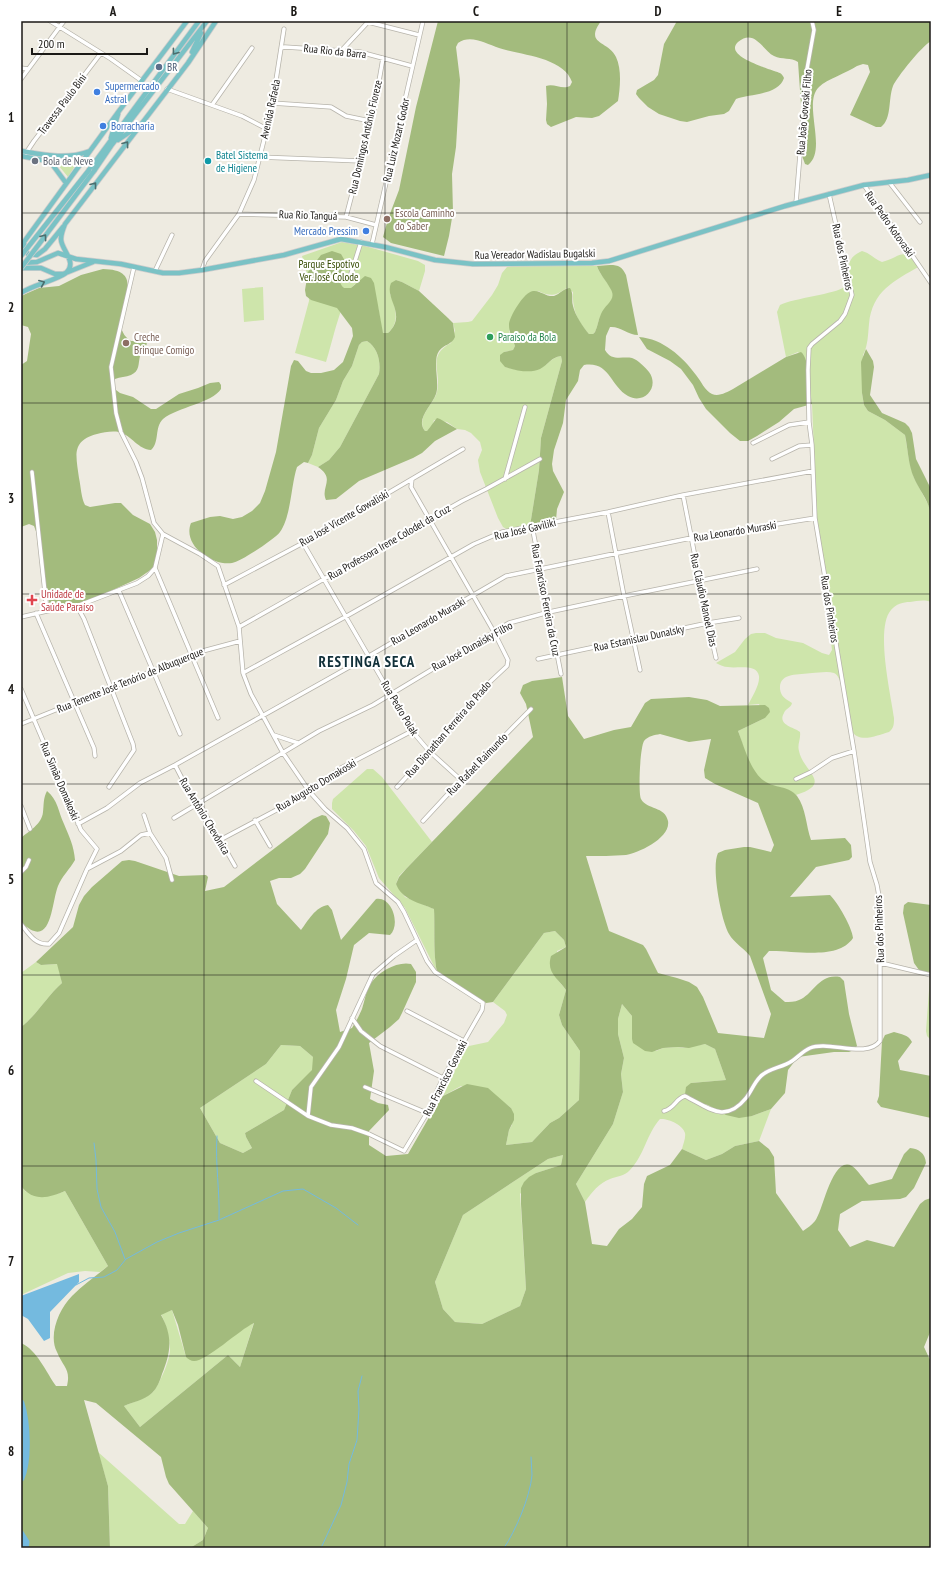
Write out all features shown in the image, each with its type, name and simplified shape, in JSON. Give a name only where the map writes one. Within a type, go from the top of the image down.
[{"type":"main road","points":[[187,21],[66,183],[23,244],[24,249],[28,254],[33,256],[40,254],[65,224],[188,63],[216,21]]},
{"type":"main road","points":[[180,31],[191,21]]},
{"type":"main road","points":[[21,268],[199,21]]},
{"type":"main road","points":[[112,142],[207,21]]},
{"type":"main road","points":[[188,63],[204,26]]},
{"type":"main road","points":[[112,142],[119,111]]},
{"type":"main road","points":[[112,142],[140,125]]},
{"type":"main road","points":[[24,155],[73,156],[91,150]]},
{"type":"main road","points":[[21,151],[24,155],[52,164],[66,183]]},
{"type":"main road","points":[[21,256],[91,171]]},
{"type":"main road","name":"Rua Vereador Wadislau Bugalski","points":[[21,263],[37,262],[58,253],[69,257],[155,271],[179,273],[284,255],[341,239],[372,244],[435,260],[473,264],[592,263],[609,261],[796,203],[864,185],[931,175]]},
{"type":"main road","points":[[21,268],[42,268],[56,274],[63,274],[67,272],[70,266],[69,257],[64,250],[61,240],[65,224]]},
{"type":"main road","points":[[21,293],[95,261]]},
{"type":"street","points":[[50,21],[142,81]]},
{"type":"street","points":[[21,79],[64,21]]},
{"type":"street","name":"Rua Luiz Mozart Godor","points":[[372,244],[423,21]]},
{"type":"street","name":"Rua João Govaski Filho","points":[[796,203],[807,68],[814,30],[812,21]]},
{"type":"street","points":[[341,51],[368,22],[419,35]]},
{"type":"street","name":"Avenida Rafaela","points":[[202,270],[205,261],[239,214],[254,180],[267,129],[284,29]]},
{"type":"street","name":"Rua Rio da Barra","points":[[281,48],[285,47],[360,52],[412,66]]},
{"type":"street","points":[[212,105],[252,48]]},
{"type":"street","name":"Travessa Paulo Bini","points":[[24,155],[101,53]]},
{"type":"street","name":"Rua Domingos Antônio Fioreze","points":[[346,216],[374,110],[383,58]]},
{"type":"street","points":[[21,68],[28,69]]},
{"type":"street","points":[[167,89],[242,116],[267,129]]},
{"type":"street","points":[[272,103],[331,107],[346,116],[370,121]]},
{"type":"street","points":[[259,157],[360,161]]},
{"type":"street","points":[[889,182],[920,222]]},
{"type":"street","name":"Rua Pedro Kotovaski","points":[[864,185],[931,283]]},
{"type":"street","name":"Rua dos Pinheiros","points":[[664,1111],[669,1109],[681,1097],[685,1096],[718,1112],[729,1112],[734,1110],[746,1098],[759,1078],[767,1072],[792,1062],[810,1048],[820,1046],[843,1049],[869,1048],[877,1046],[880,1041],[880,902],[877,885],[870,862],[854,751],[815,518],[812,445],[809,422],[809,348],[840,321],[845,314],[852,295],[830,194]]},
{"type":"street","name":"Rua Rio Tanguá","points":[[239,214],[346,216],[376,225]]},
{"type":"street","points":[[155,271],[172,235]]},
{"type":"street","points":[[349,280],[361,242]]},
{"type":"street","points":[[134,267],[110,367],[116,413],[121,432],[142,478],[154,523],[163,534],[200,554],[218,566],[239,627],[243,673],[251,694],[283,753],[309,791],[325,809],[347,828],[364,849],[376,883],[398,902],[417,940],[394,956],[373,974],[339,1048],[311,1087],[308,1116],[256,1081]]},
{"type":"street","points":[[505,479],[525,407]]},
{"type":"street","points":[[753,443],[788,425],[809,422]]},
{"type":"street","points":[[772,459],[799,446],[812,445]]},
{"type":"street","name":"Rua José Vicente Gowaliski","points":[[224,585],[303,543],[463,449]]},
{"type":"street","name":"Rua Professora Irene Colodel da Cruz","points":[[239,627],[540,459]]},
{"type":"street","name":"Rua José Gaviliki","points":[[243,673],[474,544],[502,532],[608,512],[683,495],[813,471]]},
{"type":"street","points":[[32,472],[47,610]]},
{"type":"street","points":[[412,479],[411,487],[494,632]]},
{"type":"street","name":"Rua Cláudio Manoel Dias","points":[[683,495],[716,658]]},
{"type":"street","points":[[608,512],[640,670]]},
{"type":"street","name":"Rua Leonardo Muraski","points":[[78,824],[107,808],[140,783],[175,766],[506,576],[691,538],[815,518]]},
{"type":"street","name":"Rua Francisco Ferreira da Cruz","points":[[532,526],[561,674]]},
{"type":"street","points":[[21,617],[47,610],[77,606],[119,591],[148,576],[155,568],[163,534]]},
{"type":"street","name":"Rua Pedro Polak","points":[[303,543],[412,731],[429,751],[461,780]]},
{"type":"street","points":[[155,568],[190,655],[218,718]]},
{"type":"street","name":"Rua José Dunaisky Filho","points":[[174,818],[298,743],[319,731],[373,705],[509,624],[549,612],[757,569]]},
{"type":"street","points":[[119,591],[180,734]]},
{"type":"street","points":[[77,606],[84,619],[134,744],[134,750],[109,787]]},
{"type":"street","points":[[36,613],[94,748],[95,756]]},
{"type":"street","name":"Rua Estanislau Dunalsky","points":[[538,659],[633,638],[739,618]]},
{"type":"street","name":"Rua Dionathan Ferreira do Prado","points":[[397,787],[465,714],[475,696],[507,666],[508,660],[494,632]]},
{"type":"street","name":"Rua Tenente José Tenório de Albuquerque","points":[[21,724],[190,655],[226,643],[240,641]]},
{"type":"street","name":"Rua Simão Domakoski","points":[[21,689],[78,824],[83,834],[97,849],[87,869]]},
{"type":"street","name":"Rua Rafael Raimundo","points":[[423,821],[531,709]]},
{"type":"street","name":"Rua Augusto Domakoski","points":[[220,840],[309,791],[341,768],[412,731]]},
{"type":"street","points":[[274,735],[298,743]]},
{"type":"street","points":[[796,779],[811,772],[832,758],[854,751]]},
{"type":"street","name":"Rua Antônio Chevônica","points":[[175,766],[189,792],[198,804],[235,866]]},
{"type":"street","points":[[21,808],[30,829]]},
{"type":"street","points":[[144,815],[150,833],[166,858],[172,880]]},
{"type":"street","points":[[255,820],[270,846]]},
{"type":"street","points":[[21,924],[33,940],[42,945],[49,944],[58,933],[87,869],[121,851],[141,835],[150,833]]},
{"type":"street","points":[[21,872],[26,867],[29,860]]},
{"type":"street","name":"Rua Francisco Govaski","points":[[308,1116],[331,1125],[352,1128],[369,1134],[404,1151],[427,1113],[443,1078],[482,1010],[483,1003],[435,972],[427,961],[417,940]]},
{"type":"street","points":[[881,963],[931,975]]},
{"type":"street","points":[[407,1011],[464,1041]]},
{"type":"street","points":[[352,1018],[361,1031],[380,1046],[443,1078]]},
{"type":"street","points":[[365,1087],[427,1113]]},
{"type":"green space","points":[[438,21],[601,21],[596,29],[596,38],[616,57],[620,79],[618,101],[599,116],[592,118],[576,117],[551,127],[547,124],[546,120],[546,86],[552,85],[567,87],[570,86],[572,82],[560,67],[540,58],[478,41],[468,39],[458,43],[456,47],[460,80],[456,147],[452,174],[453,212],[444,256],[391,243],[383,237],[399,190],[416,107]]},
{"type":"green space","points":[[677,21],[931,21],[931,41],[916,55],[895,82],[887,119],[881,127],[876,127],[850,115],[870,72],[868,65],[863,64],[857,66],[827,81],[819,87],[814,94],[813,104],[816,149],[814,158],[808,165],[805,164],[801,153],[802,119],[798,62],[774,56],[754,39],[744,38],[738,42],[735,48],[737,53],[751,62],[780,73],[784,78],[781,84],[776,88],[763,93],[736,99],[729,111],[724,114],[709,116],[687,122],[659,114],[648,107],[639,98],[636,94],[637,90],[654,80],[658,75],[664,44]]},
{"type":"green space","points":[[80,158],[68,177],[59,166],[49,159]]},
{"type":"green space","name":"Parque Espotivo Ver. José Colode","points":[[342,242],[365,246],[418,261],[425,265],[425,271],[419,291],[396,280],[390,294],[396,315],[392,329],[388,333],[383,333],[382,331],[378,307],[355,284],[346,298],[326,362],[295,353],[309,301],[308,278],[302,256]]},
{"type":"green space","name":"Parque Espotivo Ver. José Colode","points":[[332,251],[341,254],[345,261],[340,279],[341,285],[344,288],[351,288],[365,276],[371,278],[374,283],[383,333],[388,333],[394,326],[396,319],[390,289],[391,283],[396,280],[419,291],[453,323],[454,340],[441,349],[437,355],[436,394],[425,412],[422,426],[425,431],[427,431],[437,418],[457,429],[435,441],[422,453],[413,458],[359,481],[336,499],[326,500],[325,491],[327,479],[323,471],[318,467],[329,460],[340,447],[379,374],[380,365],[374,347],[367,341],[362,342],[359,345],[352,366],[343,381],[336,400],[319,428],[312,455],[308,463],[304,462],[297,467],[289,510],[284,526],[280,532],[265,545],[236,562],[224,563],[216,561],[201,552],[195,546],[189,531],[191,523],[210,517],[220,516],[233,519],[242,517],[252,511],[260,503],[276,452],[291,366],[294,360],[298,361],[306,371],[311,373],[321,373],[334,370],[343,362],[353,336],[352,328],[337,308],[311,300],[306,296],[305,290],[308,272],[321,255]]},
{"type":"green space","points":[[862,251],[882,262],[898,255],[905,254],[920,266],[893,282],[880,295],[875,303],[871,313],[867,344],[863,355],[862,393],[864,405],[868,411],[885,420],[905,435],[909,460],[914,478],[930,508],[931,602],[920,600],[905,602],[895,606],[886,619],[884,631],[885,662],[894,718],[892,729],[889,732],[869,738],[855,735],[852,731],[841,683],[834,673],[826,672],[796,674],[786,677],[783,680],[780,689],[781,694],[792,703],[782,717],[784,723],[800,732],[798,746],[799,751],[815,781],[813,786],[807,791],[796,795],[788,790],[769,784],[759,778],[751,766],[738,731],[765,718],[759,704],[748,705],[759,680],[757,672],[754,669],[746,667],[726,667],[716,663],[735,652],[745,639],[751,634],[756,633],[765,633],[776,638],[803,643],[829,655],[832,650],[817,521],[812,404],[807,364],[798,352],[786,357],[777,312],[780,305],[795,300],[833,292],[844,287],[849,278],[849,264],[851,259]]},
{"type":"green space","points":[[516,265],[597,266],[612,291],[613,299],[600,317],[596,330],[593,334],[589,334],[578,319],[574,309],[573,292],[567,288],[553,295],[538,291],[509,331],[515,346],[513,350],[504,352],[505,367],[519,370],[533,370],[544,366],[553,359],[561,356],[562,361],[541,438],[539,470],[530,526],[508,530],[503,527],[498,518],[480,472],[478,460],[482,450],[480,442],[471,433],[465,430],[457,429],[447,422],[434,420],[432,427],[425,431],[422,421],[437,392],[437,359],[443,348],[451,343],[455,331],[453,323],[472,321],[492,295],[498,285],[502,273],[507,267]]},
{"type":"green space","points":[[610,265],[620,267],[626,275],[638,335],[610,327],[606,336],[605,350],[611,356],[617,358],[632,358],[637,360],[649,372],[653,383],[649,393],[640,398],[634,398],[622,392],[605,370],[593,365],[584,365],[580,370],[578,381],[566,400],[563,423],[554,450],[552,464],[553,471],[564,492],[557,509],[556,520],[530,526],[539,470],[541,438],[562,361],[561,356],[552,359],[540,369],[532,371],[505,367],[500,361],[500,355],[504,352],[513,350],[515,346],[509,325],[511,316],[521,300],[529,292],[536,291],[548,296],[554,296],[570,288],[572,292],[572,302],[577,317],[589,334],[593,334],[596,330],[601,314],[613,296],[597,266]]},
{"type":"green space","points":[[103,269],[119,272],[126,278],[128,287],[121,321],[123,332],[131,341],[145,341],[147,344],[141,353],[136,371],[131,375],[115,379],[113,386],[116,390],[120,393],[133,397],[151,409],[156,409],[179,394],[210,383],[219,382],[221,389],[217,394],[210,398],[177,411],[163,419],[160,423],[154,447],[151,450],[143,448],[119,432],[97,434],[89,437],[79,445],[77,450],[77,462],[85,505],[90,507],[121,503],[133,515],[150,524],[155,532],[157,540],[157,554],[154,567],[139,578],[89,601],[58,609],[52,607],[49,602],[38,547],[37,534],[34,526],[29,524],[21,527],[21,365],[27,361],[31,334],[28,327],[21,325],[21,296],[39,288],[59,286],[81,275]]},
{"type":"green space","points":[[263,287],[264,320],[244,322],[242,289]]},
{"type":"green space","points":[[639,337],[656,341],[678,355],[691,368],[707,391],[715,395],[720,395],[733,389],[786,357],[801,352],[808,368],[812,404],[794,409],[779,422],[757,436],[748,441],[740,441],[706,409],[693,385],[681,369],[670,361],[647,349]]},
{"type":"green space","points":[[367,341],[374,347],[378,356],[380,365],[379,374],[340,447],[329,460],[318,467],[308,463],[312,455],[319,428],[336,400],[343,381],[352,366],[359,345],[362,342]]},
{"type":"green space","points":[[866,349],[873,361],[874,367],[870,395],[882,413],[905,423],[912,433],[916,459],[931,489],[931,517],[927,501],[912,473],[905,435],[885,420],[868,411],[864,405],[861,362]]},
{"type":"green space","points":[[562,677],[568,716],[584,739],[614,730],[631,727],[645,703],[651,699],[689,697],[707,700],[720,706],[765,705],[769,708],[770,712],[765,718],[738,731],[756,773],[766,782],[790,790],[797,796],[804,812],[811,840],[845,838],[851,845],[852,857],[849,860],[816,867],[790,897],[830,895],[844,915],[853,938],[846,945],[837,950],[814,953],[769,951],[763,958],[771,990],[785,1002],[799,1000],[808,994],[821,981],[827,978],[840,977],[844,981],[849,1014],[857,1046],[854,1050],[849,1052],[834,1052],[798,1057],[788,1070],[785,1093],[771,1109],[752,1116],[739,1118],[726,1115],[708,1105],[699,1103],[688,1098],[685,1094],[686,1087],[691,1083],[726,1080],[715,1049],[705,1044],[689,1048],[677,1047],[663,1048],[652,1052],[645,1051],[633,1043],[632,1016],[622,1004],[618,1019],[618,1034],[624,1058],[621,1074],[623,1092],[613,1124],[576,1184],[585,1202],[592,1244],[607,1246],[619,1229],[632,1219],[642,1207],[644,1184],[647,1176],[670,1165],[682,1149],[706,1160],[722,1154],[735,1146],[759,1141],[769,1149],[774,1157],[776,1193],[803,1231],[815,1221],[818,1216],[829,1186],[839,1169],[845,1165],[852,1166],[869,1185],[892,1179],[904,1154],[910,1148],[921,1152],[926,1163],[914,1188],[906,1197],[900,1199],[862,1201],[840,1214],[838,1230],[850,1247],[867,1240],[894,1247],[920,1204],[931,1198],[931,1330],[924,1347],[931,1362],[931,1548],[190,1548],[203,1540],[208,1528],[169,1484],[161,1457],[96,1403],[84,1400],[108,1486],[110,1548],[21,1548],[21,1343],[27,1346],[41,1362],[56,1386],[67,1386],[68,1376],[66,1368],[59,1357],[55,1345],[54,1330],[56,1322],[67,1301],[85,1284],[108,1266],[65,1191],[47,1197],[42,1197],[31,1195],[21,1186],[21,1027],[32,1017],[62,983],[57,964],[41,965],[36,962],[73,927],[79,905],[84,896],[92,887],[122,861],[135,861],[179,876],[206,875],[208,877],[205,891],[224,887],[313,819],[322,815],[326,816],[330,823],[328,834],[305,869],[300,874],[291,878],[279,878],[270,881],[277,904],[301,930],[319,908],[328,905],[332,910],[341,940],[376,899],[382,899],[390,906],[395,918],[395,925],[390,935],[369,933],[354,945],[346,979],[336,1010],[340,1032],[352,1028],[362,1009],[369,986],[374,979],[384,971],[406,963],[411,964],[416,972],[416,982],[399,1019],[369,1043],[374,1071],[370,1099],[378,1103],[388,1105],[389,1110],[369,1131],[369,1145],[386,1156],[408,1154],[443,1096],[467,1084],[488,1088],[511,1108],[514,1114],[514,1120],[509,1130],[506,1145],[532,1142],[550,1123],[559,1118],[579,1100],[580,1051],[562,1025],[559,1015],[566,990],[551,971],[550,967],[551,956],[566,947],[564,940],[555,931],[544,933],[493,1002],[486,1003],[437,972],[434,909],[417,903],[402,894],[396,884],[399,877],[406,869],[533,737],[526,704],[520,693],[523,685],[532,681]],"holes":[[[660,734],[689,742],[711,739],[704,770],[705,778],[758,803],[774,845],[771,852],[750,847],[725,850],[718,853],[716,860],[716,881],[720,906],[726,927],[731,937],[750,956],[771,1014],[764,1038],[718,1033],[703,997],[697,987],[689,982],[658,973],[643,945],[609,931],[586,856],[631,854],[653,844],[668,827],[666,816],[660,810],[647,805],[641,799],[640,795],[643,745],[644,741],[650,737]],[[281,1045],[300,1046],[313,1057],[312,1070],[292,1090],[284,1110],[245,1133],[252,1148],[243,1153],[220,1143],[200,1108],[266,1064]],[[563,1155],[561,1165],[536,1173],[529,1177],[521,1188],[526,1289],[520,1306],[482,1324],[455,1322],[443,1309],[435,1282],[463,1215],[548,1159]],[[172,1310],[178,1325],[186,1357],[193,1361],[200,1360],[207,1356],[254,1323],[240,1367],[228,1355],[140,1427],[124,1406],[149,1395],[157,1387],[169,1351],[169,1337],[161,1315]]]},
{"type":"green space","points":[[367,769],[373,769],[382,777],[432,842],[399,876],[396,884],[405,897],[434,909],[437,972],[405,908],[379,878],[366,846],[354,831],[332,809],[333,799]]},
{"type":"green space","points":[[47,791],[51,794],[57,806],[74,850],[75,860],[58,886],[48,922],[44,929],[39,932],[31,930],[21,922],[21,838],[35,827],[40,820]]},
{"type":"green space","points":[[908,902],[931,905],[931,977],[919,970],[914,963],[903,913],[904,905]]},
{"type":"green space","points":[[555,931],[564,940],[566,947],[557,951],[557,979],[566,990],[559,1015],[562,1025],[580,1051],[579,1100],[559,1118],[550,1123],[532,1142],[506,1145],[509,1130],[512,1125],[511,1108],[506,1104],[461,1086],[443,1096],[463,1053],[469,1046],[488,1042],[504,1023],[507,1015],[505,1011],[493,1002],[544,933]]},
{"type":"green space","points":[[36,962],[41,965],[58,964],[62,983],[32,1017],[21,1027],[21,973]]},
{"type":"green space","points":[[930,977],[931,1040],[927,1036],[926,1031]]},
{"type":"green space","points":[[622,1004],[632,1016],[632,1039],[656,1051],[663,1048],[683,1048],[705,1044],[715,1049],[726,1080],[691,1083],[699,1103],[708,1105],[722,1112],[752,1116],[771,1109],[759,1141],[735,1146],[722,1154],[706,1160],[682,1149],[685,1133],[681,1127],[671,1121],[660,1119],[652,1131],[639,1158],[630,1170],[623,1175],[610,1179],[599,1185],[585,1202],[576,1184],[613,1124],[623,1092],[621,1074],[624,1058],[618,1034],[618,1019]]},
{"type":"green space","points":[[894,1032],[907,1036],[912,1042],[898,1061],[900,1070],[931,1076],[931,1118],[881,1107],[877,1102],[879,1096],[882,1041],[885,1035]]},
{"type":"green space","points":[[281,1045],[300,1046],[313,1057],[313,1070],[292,1090],[284,1110],[245,1133],[252,1148],[243,1153],[220,1143],[200,1108],[266,1064]]},
{"type":"green space","points":[[563,1155],[561,1165],[536,1173],[520,1194],[526,1289],[520,1306],[482,1324],[455,1322],[443,1309],[435,1282],[463,1215],[548,1159]]},
{"type":"green space","points":[[21,1186],[26,1192],[58,1194],[65,1191],[108,1266],[100,1272],[85,1271],[68,1273],[21,1295]]},
{"type":"green space","points":[[172,1310],[186,1357],[201,1359],[254,1322],[240,1367],[228,1355],[140,1427],[124,1406],[142,1399],[152,1393],[161,1379],[170,1350],[165,1322],[161,1314]]},
{"type":"green space","points":[[98,1452],[179,1524],[185,1524],[193,1511],[208,1528],[203,1540],[190,1548],[110,1548],[108,1486]]},
{"type":"water","points":[[79,1274],[79,1282],[50,1312],[50,1338],[44,1341],[28,1319],[21,1315],[21,1296]]},
{"type":"waterway","points":[[217,1136],[219,1219]]},
{"type":"waterway","points":[[94,1143],[97,1189],[101,1207],[115,1232],[125,1259]]},
{"type":"waterway","points":[[76,1285],[89,1278],[104,1277],[117,1270],[126,1259],[157,1242],[219,1220],[283,1191],[303,1189],[336,1208],[358,1225]]},
{"type":"waterway","points":[[321,1548],[341,1505],[347,1482],[349,1464],[357,1440],[359,1409],[358,1391],[362,1376]]},
{"type":"waterway","points":[[21,1403],[26,1430],[25,1461],[21,1478]]},
{"type":"waterway","points":[[504,1548],[518,1523],[531,1484],[531,1457]]},
{"type":"waterway","points":[[21,1534],[26,1542],[25,1548]]},
{"type":"place","name":"BR","points":[[159,67]]},
{"type":"place","name":"Supermercado Astral","points":[[97,92]]},
{"type":"place","name":"Borracharia","points":[[103,126]]},
{"type":"place","name":"Bola de Neve","points":[[35,161]]},
{"type":"place","name":"Batel Sistema de Higiene","points":[[208,161]]},
{"type":"place","name":"Escola Caminho do Saber","points":[[387,219]]},
{"type":"place","name":"Mercado Pressim","points":[[366,231]]},
{"type":"place","name":"Paraíso da Bola","points":[[490,337]]},
{"type":"place","name":"Creche Brinque Comigo","points":[[126,343]]},
{"type":"place","name":"Unidade de Saúde Paraíso","points":[[32,600]]},
{"type":"district","name":"RESTINGA SECA","points":[[367,662]]}]
